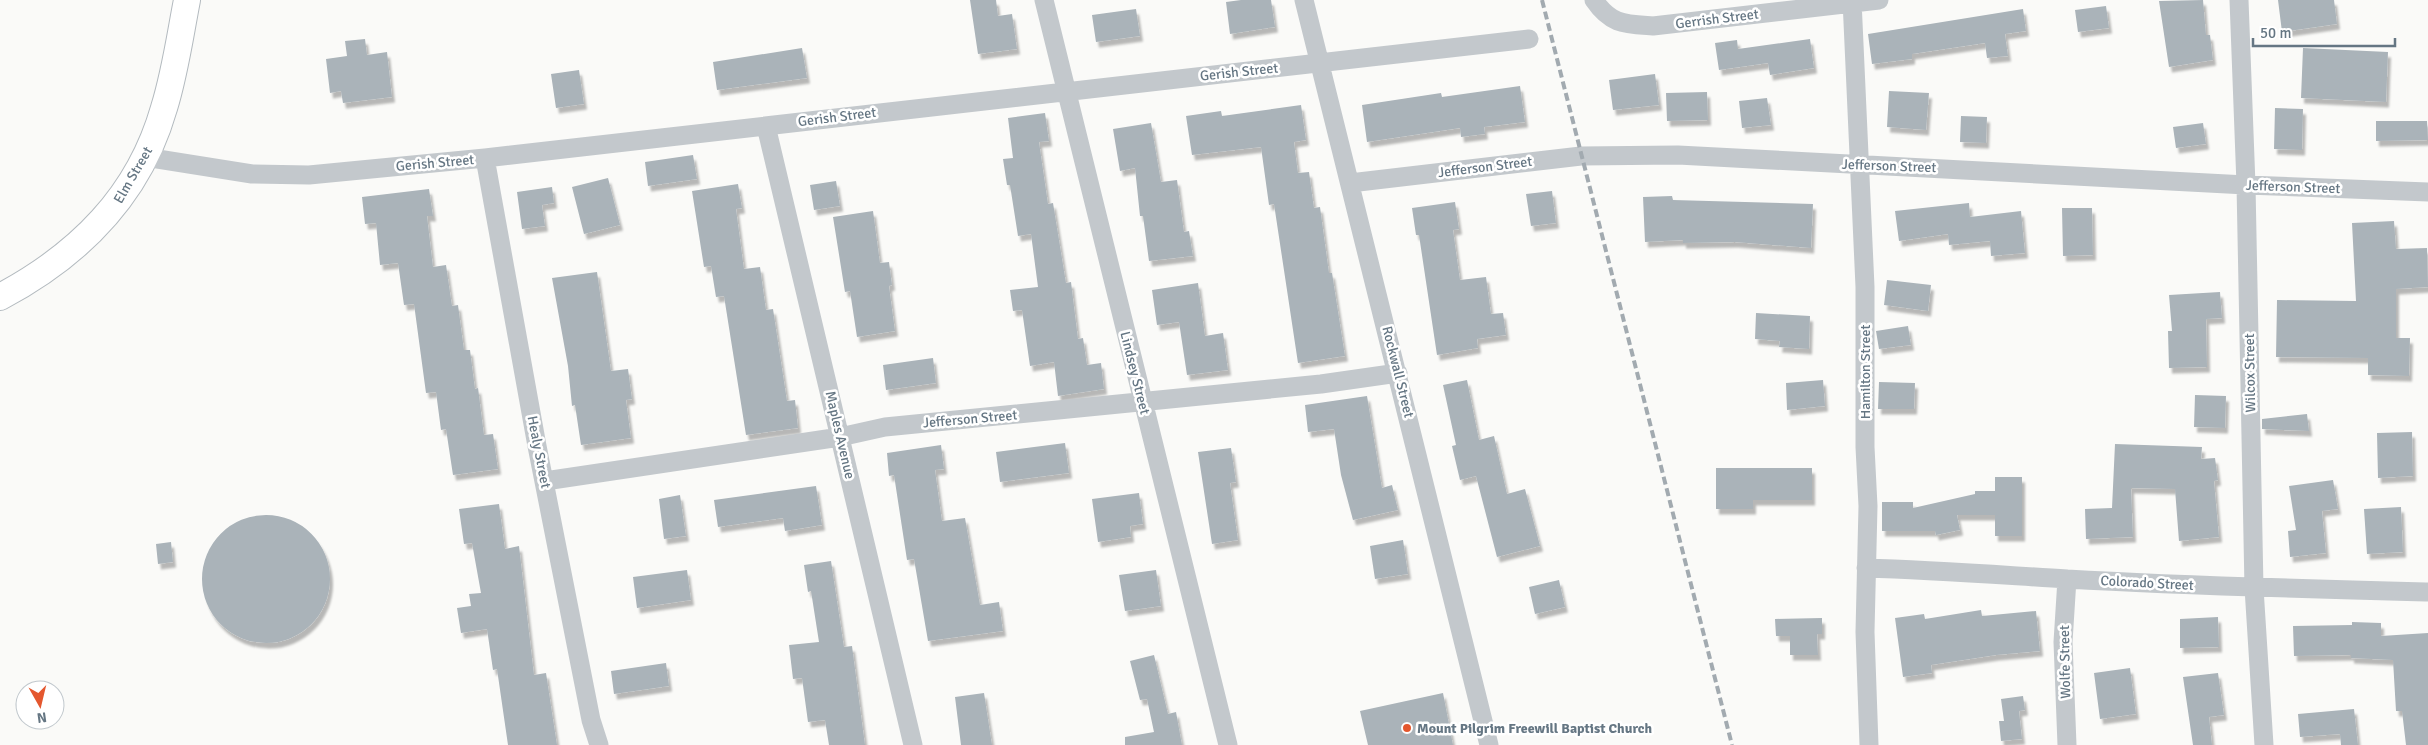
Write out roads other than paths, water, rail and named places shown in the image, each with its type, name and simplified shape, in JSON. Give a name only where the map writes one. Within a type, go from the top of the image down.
[{"type":"main road","name":"Elm Street","points":[[0,297],[39,276],[81,243],[116,206],[145,157],[164,109],[187,0]]},
{"type":"street","name":"Lindsey Street","points":[[1044,0],[1065,92],[1228,745]]},
{"type":"street","name":"Rockwall Street","points":[[1304,0],[1489,745]]},
{"type":"street","name":"Gerrish Street","points":[[1594,0],[1603,13],[1621,24],[1653,26],[1852,1],[1879,0]]},
{"type":"street","name":"Wilcox Street","points":[[2239,0],[2246,186],[2254,588],[2264,745]]},
{"type":"street","name":"Hamilton Street","points":[[1852,1],[1861,165],[1868,506],[1865,632],[1869,745]]},
{"type":"street","name":"Gerish Street","points":[[145,157],[252,174],[309,175],[485,158],[1529,39]]},
{"type":"street","name":"Maples Avenue","points":[[766,126],[913,745]]},
{"type":"street","name":"Jefferson Street","points":[[1350,183],[1581,156],[1678,155],[1861,165],[1898,165],[2246,186],[2428,192]]},
{"type":"street","name":"Healy Street","points":[[485,158],[591,720],[599,745]]},
{"type":"street","name":"Jefferson Street","points":[[545,482],[840,437],[885,427],[1143,403],[1321,384],[1398,373]]},
{"type":"street","name":"Colorado Street","points":[[1866,568],[1986,572],[2067,579],[2254,588],[2428,592]]},
{"type":"street","name":"Wolfe Street","points":[[2067,579],[2063,642],[2068,745]]},
{"type":"railway","points":[[1542,0],[1732,745]]},
{"type":"place","name":"Mount Pilgrim Freewill Baptist Church","points":[[1407,728]]}]
